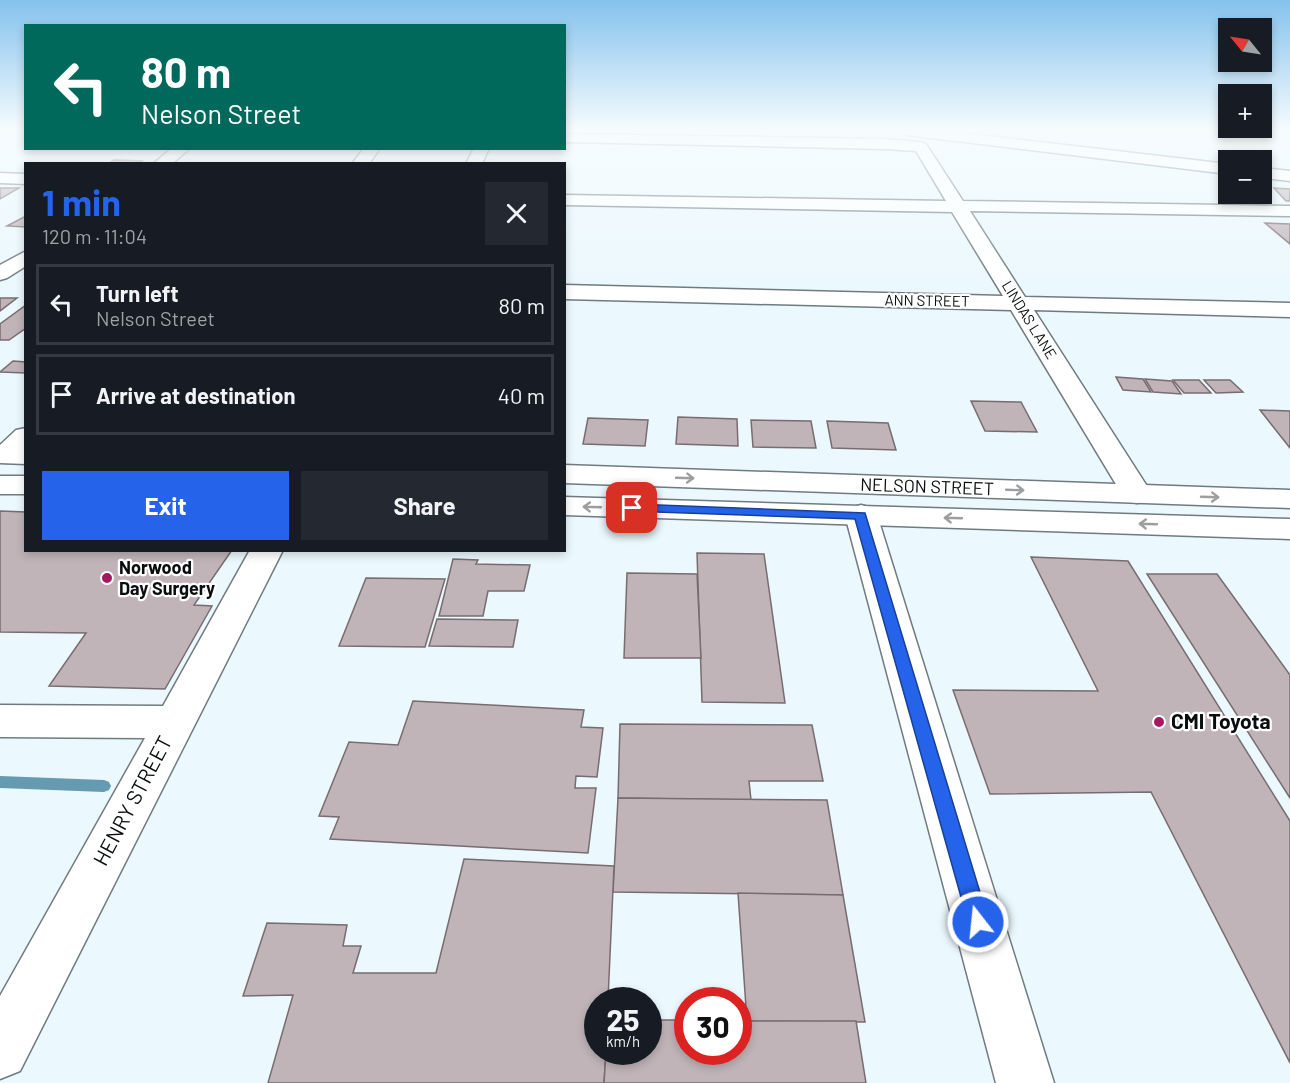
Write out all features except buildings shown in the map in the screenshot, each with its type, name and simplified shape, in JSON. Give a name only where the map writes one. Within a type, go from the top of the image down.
[{"type":"street","name":"LINDAS LANE","points":[[941,182],[1020,303],[1137,494]]},
{"type":"street","points":[[566,200],[894,207],[1290,211]]},
{"type":"street","points":[[0,274],[24,258]]},
{"type":"street","points":[[0,279],[24,279]]},
{"type":"street","name":"ANN STREET","points":[[566,292],[1290,310]]},
{"type":"street","name":"NELSON STREET","points":[[566,474],[856,500],[1290,529]]},
{"type":"street","points":[[0,484],[24,486]]},
{"type":"street","name":"NELSON STREET","points":[[566,506],[1137,494],[1290,499]]},
{"type":"street","points":[[856,500],[1025,1083]]},
{"type":"street","name":"HENRY STREET","points":[[0,1051],[266,552]]},
{"type":"street","points":[[0,721],[175,722]]},
{"type":"waterway","points":[[0,782],[104,786]]},
{"type":"place","name":"Norwood Day Surgery","points":[[107,578]]},
{"type":"place","name":"CMI Toyota","points":[[1159,722]]},
{"type":"route","points":[[632,508],[861,515],[978,922]]}]
